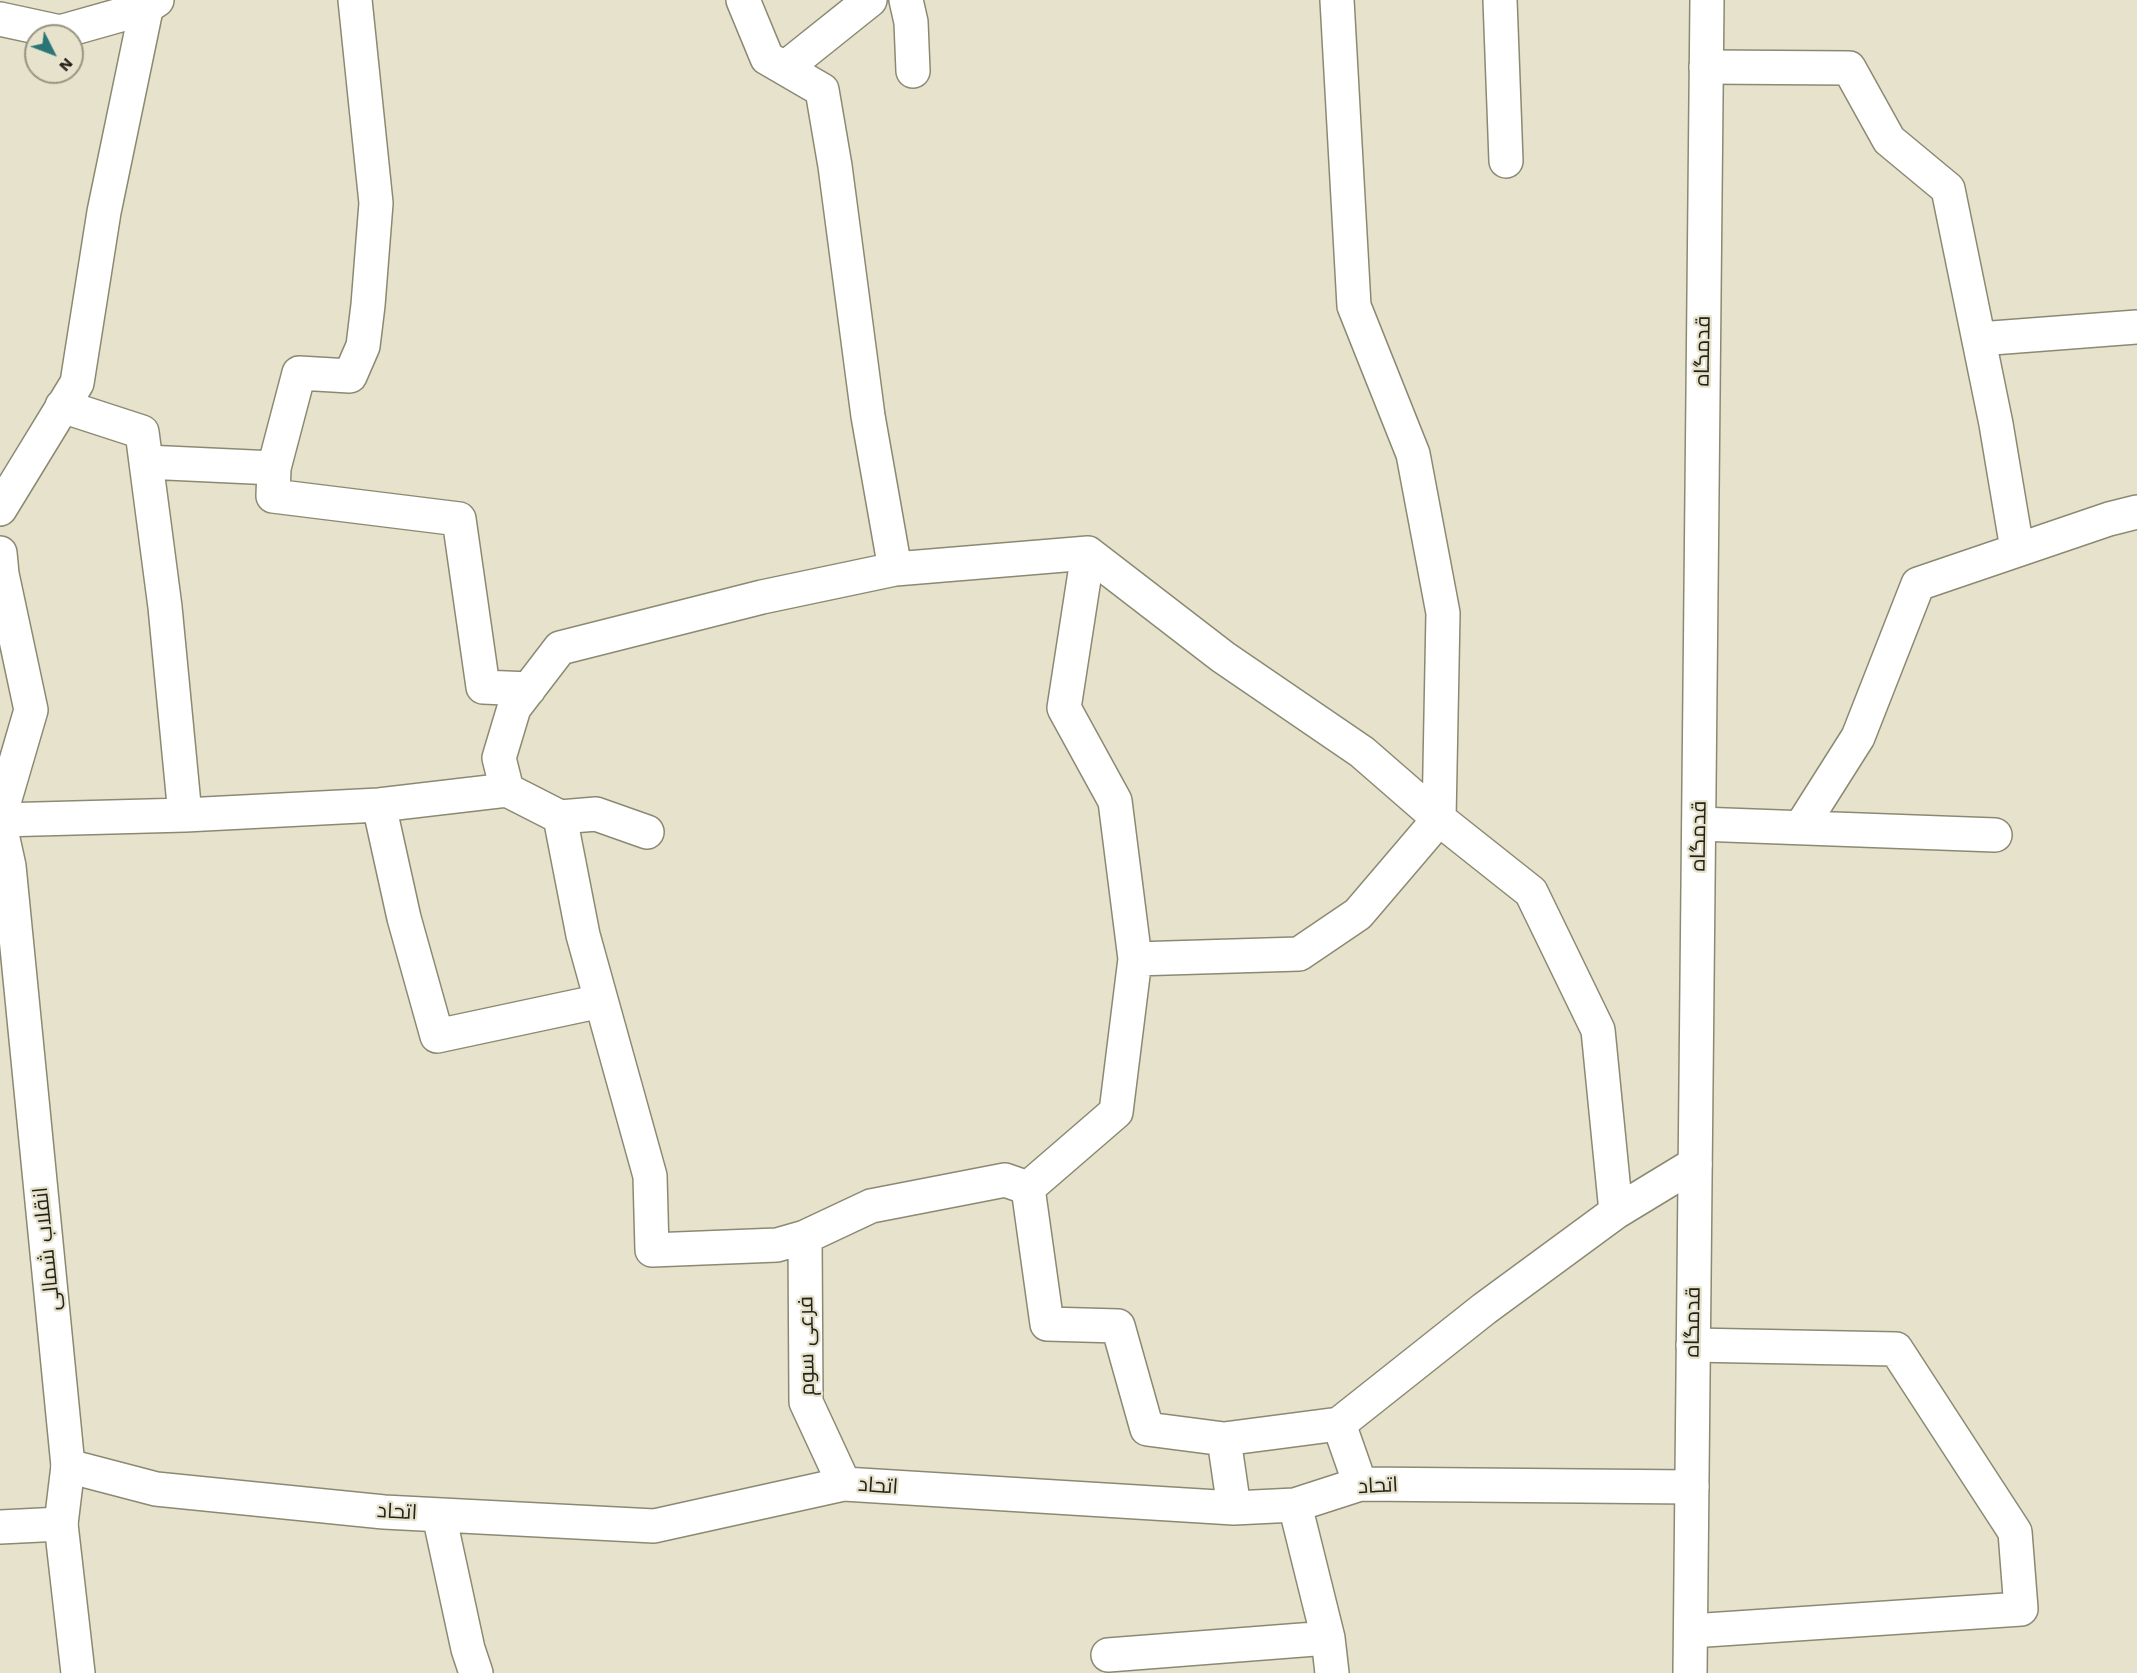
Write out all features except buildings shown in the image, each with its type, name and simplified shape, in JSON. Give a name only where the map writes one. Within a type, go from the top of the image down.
[{"type":"street","points":[[355,0],[376,203],[363,346],[350,376],[299,373],[274,468],[273,495],[459,519],[483,687],[529,689]]},
{"type":"street","points":[[743,0],[767,58],[822,90],[835,166],[868,416],[895,569]]},
{"type":"street","points":[[785,68],[870,0]]},
{"type":"street","points":[[906,0],[911,22],[913,71]]},
{"type":"street","points":[[1135,959],[1299,954],[1358,914],[1439,819],[1443,613],[1413,454],[1354,306],[1337,0]]},
{"type":"street","points":[[1500,0],[1506,161]]},
{"type":"street","name":"قدمگاه","points":[[1690,1673],[1707,0]]},
{"type":"street","points":[[0,18],[60,32],[150,3]]},
{"type":"street","points":[[0,508],[77,383],[104,212],[150,3]]},
{"type":"street","points":[[1706,67],[1849,68],[1888,140],[1948,189],[1996,424],[2018,549]]},
{"type":"street","points":[[1979,339],[2137,327]]},
{"type":"street","points":[[62,406],[142,432],[165,607],[185,815]]},
{"type":"street","points":[[146,462],[274,468]]},
{"type":"street","points":[[1801,826],[1858,737],[1918,584],[2109,519],[2137,512]]},
{"type":"street","points":[[0,553],[2,574],[31,710],[0,818],[185,815],[379,805],[507,790],[560,817],[596,814],[647,832]]},
{"type":"street","points":[[1028,1188],[1116,1112],[1135,959],[1115,801],[1064,708],[1088,553]]},
{"type":"street","points":[[507,790],[499,758],[514,708],[560,648],[762,597],[895,569],[1088,553],[1223,657],[1362,752],[1439,819],[1531,892],[1598,1030],[1616,1212]]},
{"type":"street","points":[[379,805],[404,918],[437,1036],[601,1001]]},
{"type":"street","points":[[560,817],[583,935],[650,1176],[652,1250],[777,1245],[805,1237],[871,1206],[1005,1180],[1028,1188]]},
{"type":"street","points":[[1699,824],[1995,835]]},
{"type":"street","name":"انقلاب شمالی","points":[[0,825],[68,1466],[61,1524],[78,1673]]},
{"type":"street","points":[[1028,1188],[1047,1324],[1118,1326],[1147,1429],[1224,1439],[1339,1424],[1484,1309],[1616,1212],[1695,1164]]},
{"type":"street","name":"فرعی سوم","points":[[805,1237],[806,1402],[844,1484]]},
{"type":"street","points":[[1691,1632],[2021,1609],[2015,1532],[1896,1349],[1693,1345]]},
{"type":"street","points":[[1339,1424],[1360,1484]]},
{"type":"street","points":[[1224,1439],[1234,1508]]},
{"type":"street","name":"اتحاد","points":[[68,1466],[156,1489],[384,1512],[654,1526],[844,1484],[1234,1508],[1295,1505],[1360,1484],[1692,1487]]},
{"type":"street","points":[[1295,1505],[1328,1638],[1332,1673]]},
{"type":"street","points":[[440,1515],[468,1649],[476,1673]]},
{"type":"street","points":[[0,1527],[61,1524]]},
{"type":"street","points":[[1108,1655],[1328,1638]]}]
